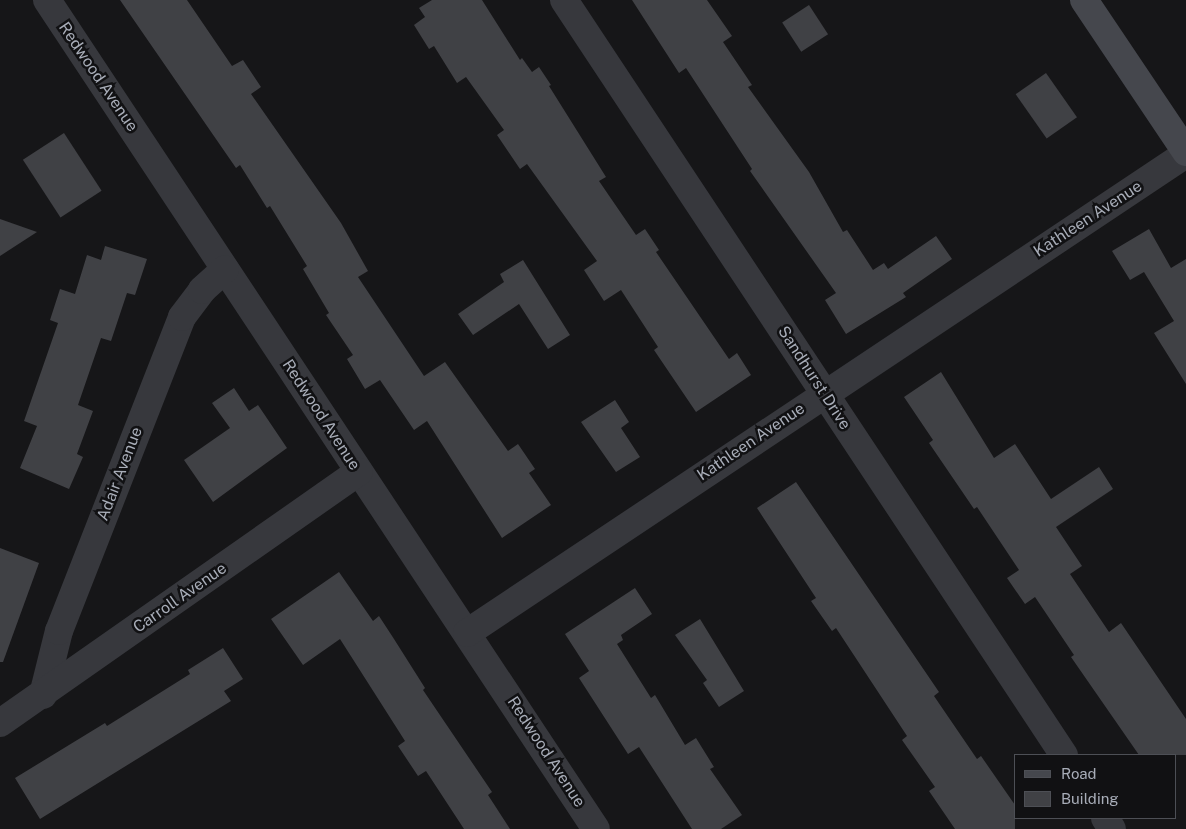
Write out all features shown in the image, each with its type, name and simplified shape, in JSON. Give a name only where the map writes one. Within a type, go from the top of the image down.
[{"type":"main road","points":[[1084,0],[1186,153]]},
{"type":"street","name":"Redwood Avenue","points":[[47,0],[596,829]]},
{"type":"street","name":"Sandhurst Drive","points":[[564,0],[1063,754]]},
{"type":"street","name":"Kathleen Avenue","points":[[467,633],[1186,153]]},
{"type":"street","name":"Adair Avenue","points":[[43,695],[59,631],[182,317],[202,290],[225,269]]},
{"type":"street","name":"Carroll Avenue","points":[[0,723],[43,695],[359,472]]},
{"type":"building","points":[[120,0],[187,0],[232,66],[243,60],[261,87],[251,94],[341,223],[368,271],[358,277],[424,376],[445,362],[508,451],[518,444],[535,469],[529,473],[551,505],[502,538],[427,421],[414,430],[380,380],[365,389],[347,359],[353,355],[326,315],[329,313],[303,269],[307,266],[270,206],[267,208],[240,165],[236,168]]},
{"type":"building","points":[[432,0],[482,0],[520,60],[522,58],[532,72],[539,67],[606,177],[599,181],[636,235],[645,229],[659,250],[656,252],[729,359],[737,353],[751,375],[696,412],[654,350],[658,347],[621,290],[604,301],[584,270],[597,261],[527,164],[520,169],[497,135],[504,130],[466,77],[457,83],[434,46],[429,49],[414,25],[425,17],[419,8]]},
{"type":"building","points":[[632,0],[707,0],[732,36],[723,42],[752,85],[748,87],[809,172],[843,232],[847,230],[873,270],[884,263],[888,269],[936,236],[952,259],[903,293],[906,297],[846,334],[825,300],[836,293],[750,171],[752,169],[686,68],[679,73]]},
{"type":"building","points":[[809,5],[828,34],[801,52],[782,22]]},
{"type":"building","points":[[1046,73],[1077,117],[1047,138],[1016,94]]},
{"type":"building","points":[[64,133],[102,191],[60,218],[23,160]]},
{"type":"building","points":[[0,219],[37,232],[0,256]]},
{"type":"building","points":[[1149,229],[1171,268],[1186,259],[1186,384],[1154,333],[1174,321],[1144,272],[1130,280],[1112,251]]},
{"type":"building","points":[[105,246],[147,259],[135,295],[127,293],[111,341],[101,338],[78,405],[93,411],[77,454],[83,457],[69,489],[20,468],[37,426],[24,421],[58,323],[50,320],[60,289],[75,294],[87,255],[101,260]]},
{"type":"building","points":[[523,260],[570,335],[548,349],[519,304],[473,335],[458,314],[504,282],[500,274]]},
{"type":"building","points":[[941,372],[994,458],[1015,444],[1051,499],[1099,467],[1113,489],[1056,527],[1082,566],[1070,574],[1109,632],[1121,623],[1186,719],[1186,755],[1138,754],[1071,657],[1074,655],[1035,597],[1025,604],[1007,578],[1019,570],[977,507],[974,509],[929,443],[933,440],[904,397]]},
{"type":"building","points":[[234,388],[249,411],[258,405],[287,448],[213,502],[184,460],[230,428],[212,403]]},
{"type":"building","points":[[615,400],[629,422],[621,428],[640,457],[616,472],[581,422]]},
{"type":"building","points":[[796,482],[939,692],[934,696],[977,759],[981,756],[1014,804],[1015,829],[955,829],[929,791],[935,787],[902,740],[907,736],[836,628],[832,631],[811,601],[816,598],[757,508]]},
{"type":"building","points":[[0,548],[39,563],[3,662],[0,662]]},
{"type":"building","points":[[339,572],[373,621],[379,616],[425,688],[423,690],[492,792],[488,795],[510,829],[464,829],[426,771],[418,776],[398,746],[405,741],[340,639],[303,665],[271,619]]},
{"type":"building","points":[[635,588],[652,614],[621,635],[623,640],[617,644],[651,698],[655,695],[685,745],[696,738],[714,767],[710,769],[742,815],[721,829],[692,829],[639,747],[628,754],[579,678],[589,671],[565,634]]},
{"type":"building","points":[[700,619],[744,691],[719,707],[703,683],[707,680],[675,635]]},
{"type":"building","points":[[223,648],[243,679],[224,691],[231,701],[40,819],[15,778],[105,723],[107,726],[190,674],[188,670]]}]
